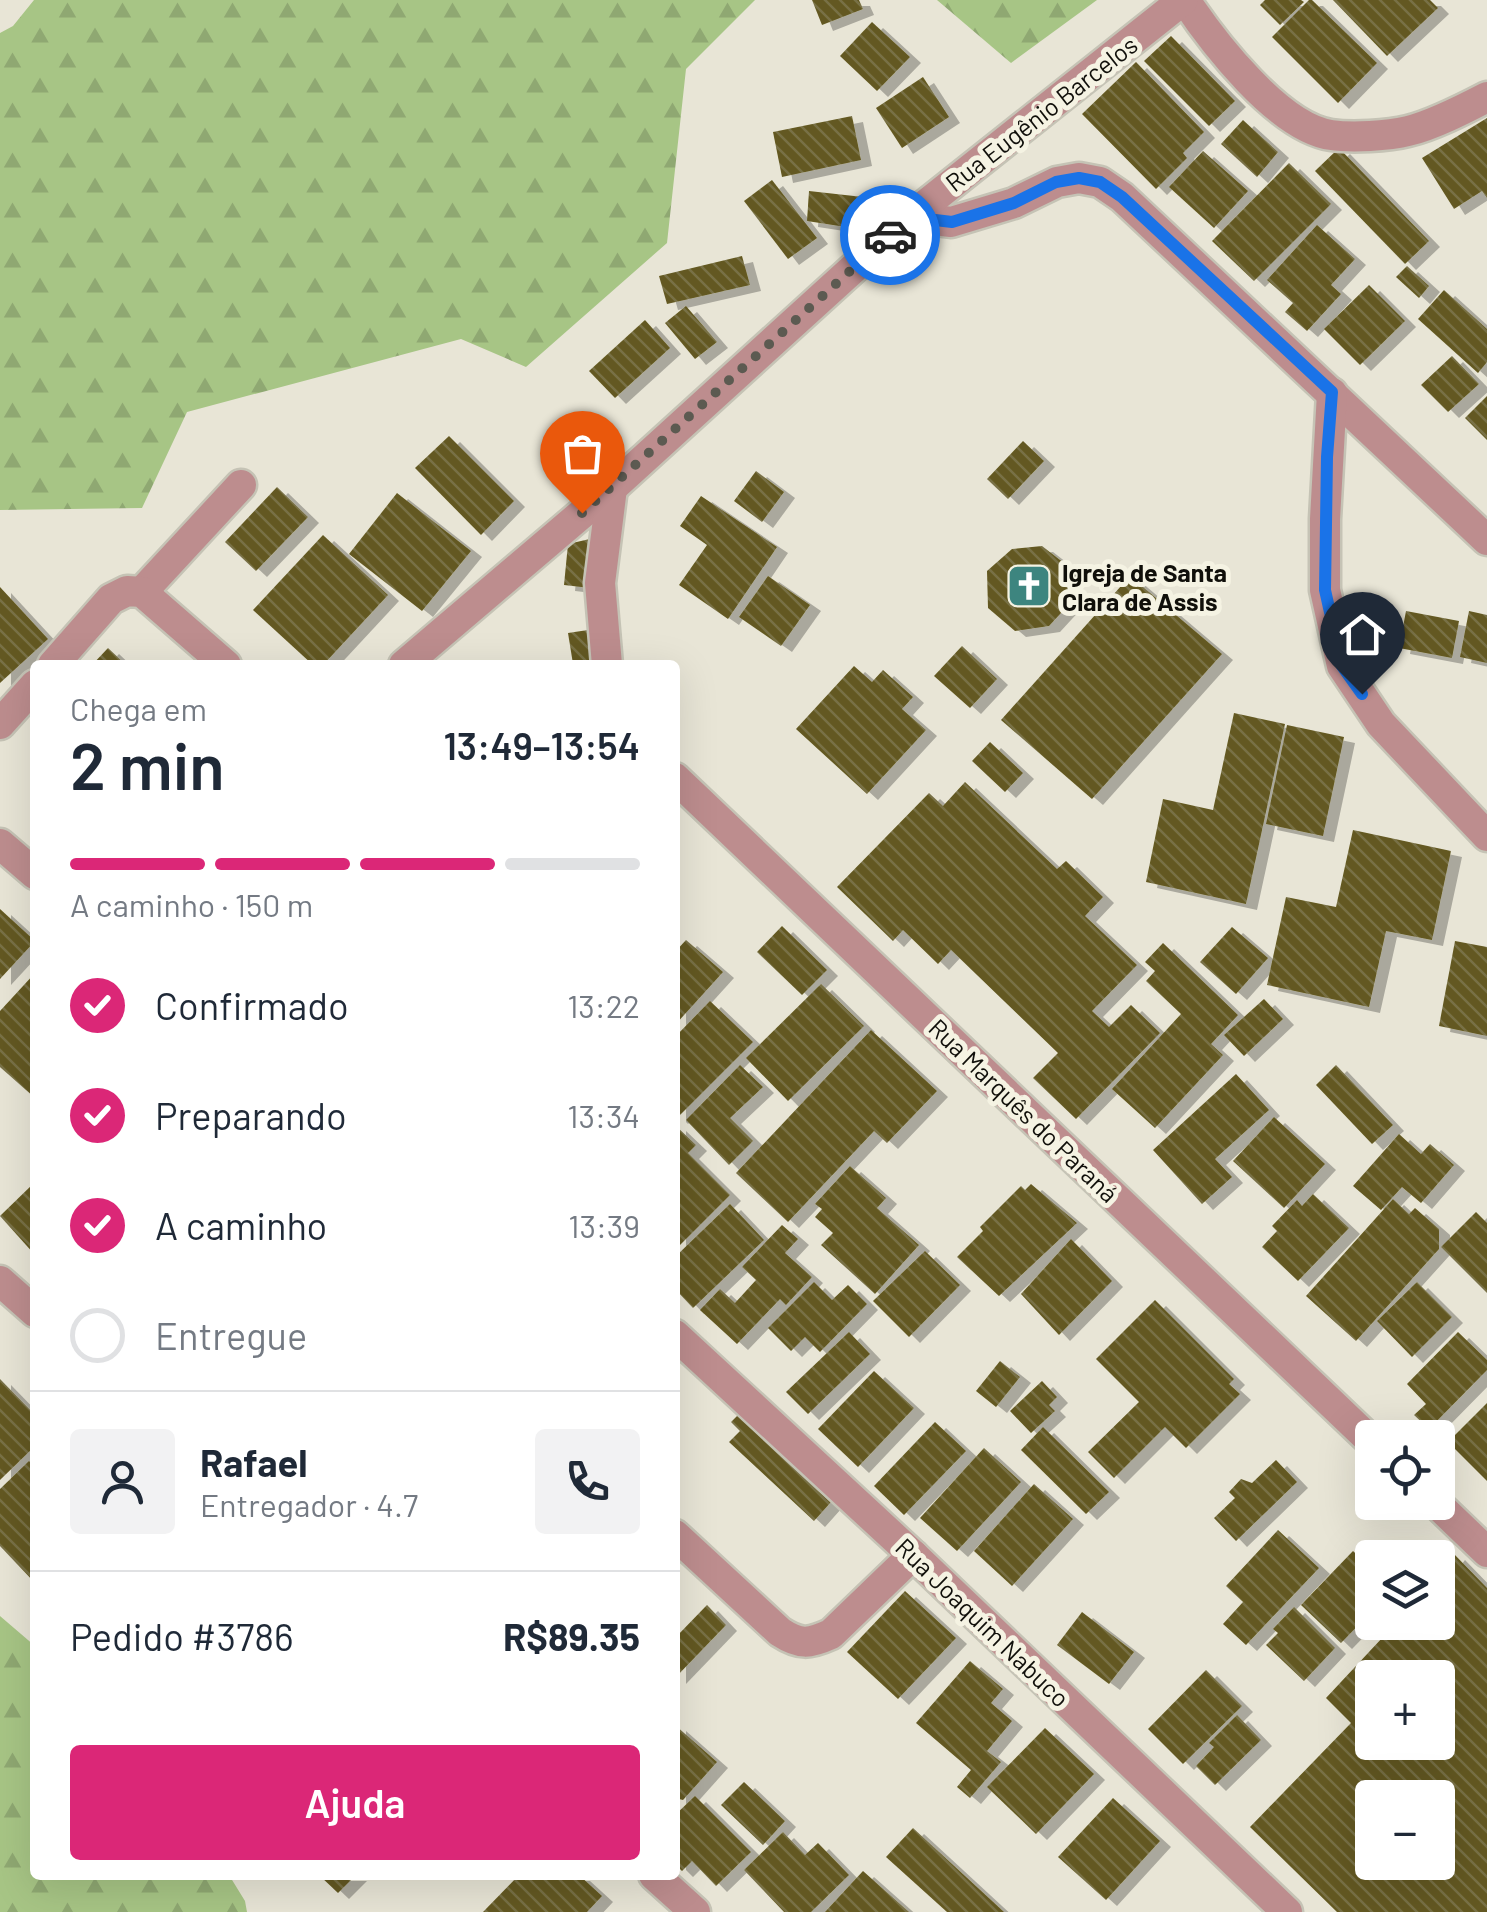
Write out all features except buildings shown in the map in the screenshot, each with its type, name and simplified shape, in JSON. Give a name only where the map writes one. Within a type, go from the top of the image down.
[{"type":"street","points":[[1184,0],[1213,42],[1251,83],[1307,127],[1329,135],[1408,131],[1487,97]]},
{"type":"street","name":"Rua Eugênio Barcelos","points":[[410,660],[612,488],[910,217],[1184,0]]},
{"type":"street","points":[[910,217],[952,222],[1014,203],[1056,182],[1079,178],[1100,182],[1122,197],[1487,540]]},
{"type":"street","points":[[1332,392],[1325,504],[1325,590],[1342,666],[1381,724],[1487,836]]},
{"type":"street","points":[[142,592],[241,485]]},
{"type":"street","points":[[607,660],[600,584],[612,488]]},
{"type":"street","points":[[57,660],[111,600],[127,591],[142,592],[220,660]]},
{"type":"street","points":[[0,724],[30,691]]},
{"type":"street","name":"Rua Marquês do Paraná","points":[[680,783],[1355,1426]]},
{"type":"street","points":[[0,844],[30,870]]},
{"type":"street","points":[[0,1280],[30,1307]]},
{"type":"street","name":"Rua Joaquim Nabuco","points":[[680,1340],[913,1555],[1287,1912]]},
{"type":"street","points":[[1454,1520],[1487,1552]]},
{"type":"street","points":[[680,1540],[795,1642],[815,1642],[832,1634],[913,1555]]},
{"type":"street","points":[[660,1880],[695,1912]]},
{"type":"green space","points":[[34,0],[755,0],[686,69],[667,243],[526,367],[461,339],[187,412],[142,508],[0,510],[0,33],[13,26]]},
{"type":"green space","points":[[937,0],[1097,0],[1011,63]]},
{"type":"green space","points":[[0,1616],[30,1642],[30,1880],[232,1880],[247,1912],[0,1912]]},
{"type":"way so far","points":[[582,513],[890,235]]},
{"type":"place","name":"Igreja de Santa Clara de Assis","points":[[1029,586]]},
{"type":"route","points":[[890,235],[910,217],[952,222],[1014,203],[1056,182],[1079,178],[1100,182],[1122,197],[1332,392],[1325,590],[1342,666],[1362,694]]}]
